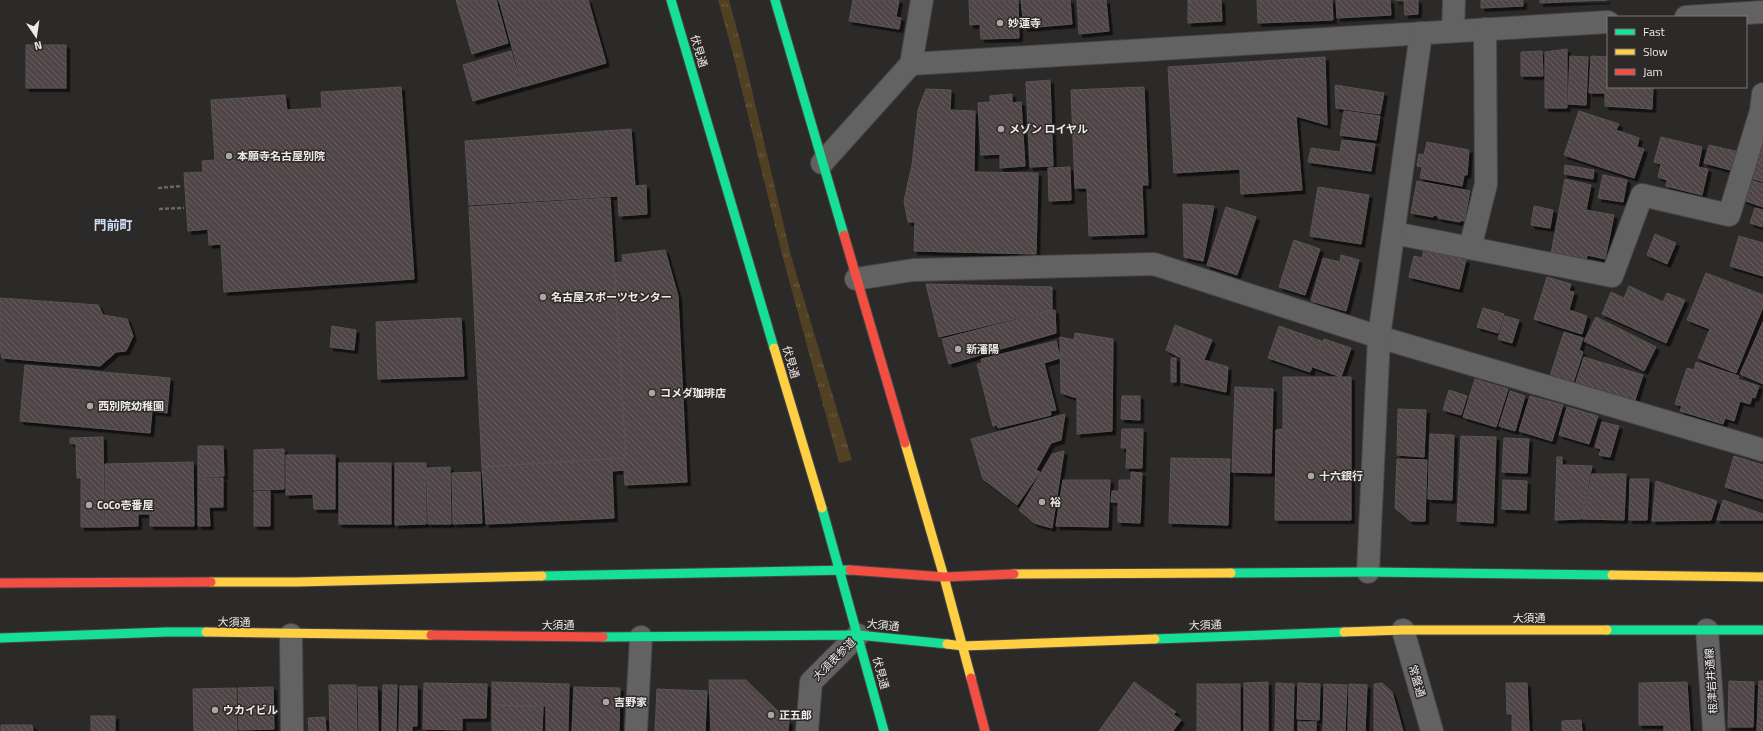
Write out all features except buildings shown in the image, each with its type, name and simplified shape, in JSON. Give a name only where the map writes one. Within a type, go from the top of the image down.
[{"type":"main road","name":"伏見通","points":[[671,0],[840,569],[884,731]]},
{"type":"main road","points":[[775,0],[944,576],[985,731]]},
{"type":"main road","points":[[0,579],[297,582],[840,569],[944,576],[1007,574],[1368,572],[1763,577]]},
{"type":"main road","name":"大須通","points":[[0,638],[166,632],[290,635],[641,637],[858,635],[963,646],[1403,630],[1763,630]]},
{"type":"street","points":[[822,163],[911,64],[922,0]]},
{"type":"street","points":[[1453,31],[1454,0]]},
{"type":"street","points":[[1701,16],[1763,12]]},
{"type":"street","points":[[911,64],[1607,22]]},
{"type":"street","points":[[1470,248],[1486,184],[1485,29]]},
{"type":"street","points":[[1368,572],[1379,338],[1421,33]]},
{"type":"street","points":[[1394,233],[1612,276],[1642,195],[1729,215],[1761,111],[1763,94]]},
{"type":"street","points":[[856,278],[913,270],[1154,264],[1379,338],[1763,450]]},
{"type":"street","name":"常盤通","points":[[1403,630],[1432,731]]},
{"type":"street","name":"根津岩井通線","points":[[1708,630],[1714,731]]},
{"type":"street","points":[[290,635],[292,731]]},
{"type":"street","name":"大須表参道","points":[[807,731],[811,682],[858,635]]},
{"type":"street","points":[[636,731],[641,637]]},
{"type":"path","points":[[158,188],[182,186]]},
{"type":"path","points":[[159,209],[184,208]]},
{"type":"green space","points":[[718,0],[729,0],[742,48],[791,256],[852,460],[839,463],[783,258],[732,50]]},
{"type":"traffic: fast","points":[[671,0],[774,348]]},
{"type":"traffic: fast","points":[[775,0],[844,235]]},
{"type":"traffic: fast","points":[[822,508],[884,731]]},
{"type":"traffic: fast","points":[[542,576],[850,570]]},
{"type":"traffic: fast","points":[[1231,573],[1368,572],[1612,575]]},
{"type":"traffic: fast","points":[[1607,630],[1763,630]]},
{"type":"traffic: fast","points":[[0,638],[206,632]]},
{"type":"traffic: fast","points":[[1155,639],[1344,632]]},
{"type":"traffic: fast","points":[[603,637],[858,635],[947,644]]},
{"type":"traffic: slow","points":[[774,348],[822,508]]},
{"type":"traffic: slow","points":[[905,443],[944,577],[971,678]]},
{"type":"traffic: slow","points":[[1014,574],[1231,573]]},
{"type":"traffic: slow","points":[[1612,575],[1763,577]]},
{"type":"traffic: slow","points":[[211,582],[297,582],[542,576]]},
{"type":"traffic: slow","points":[[1344,632],[1403,630],[1607,630]]},
{"type":"traffic: slow","points":[[206,632],[431,635]]},
{"type":"traffic: slow","points":[[947,644],[963,646],[1155,639]]},
{"type":"traffic: jam","points":[[844,235],[905,443]]},
{"type":"traffic: jam","points":[[850,570],[944,577],[1014,574]]},
{"type":"traffic: jam","points":[[0,583],[211,582]]},
{"type":"traffic: jam","points":[[431,635],[603,637]]},
{"type":"traffic: jam","points":[[971,678],[985,731]]},
{"type":"place","name":"妙蓮寺","points":[[1000,23]]},
{"type":"place","name":"メゾン ロイヤル","points":[[1001,129]]},
{"type":"place","name":"本願寺名古屋別院","points":[[229,156]]},
{"type":"place","name":"名古屋スポーツセンター","points":[[543,297]]},
{"type":"place","name":"新瀋陽","points":[[958,349]]},
{"type":"place","name":"コメダ珈琲店","points":[[652,393]]},
{"type":"place","name":"西別院幼稚園","points":[[90,406]]},
{"type":"place","name":"十六銀行","points":[[1311,476]]},
{"type":"place","name":"裕","points":[[1042,502]]},
{"type":"place","name":"CoCo壱番屋","points":[[89,505]]},
{"type":"place","name":"吉野家","points":[[606,702]]},
{"type":"place","name":"ウカイビル","points":[[215,710]]},
{"type":"place","name":"正五郎","points":[[771,715]]},
{"type":"district","name":"門前町","points":[[113,225]]}]
